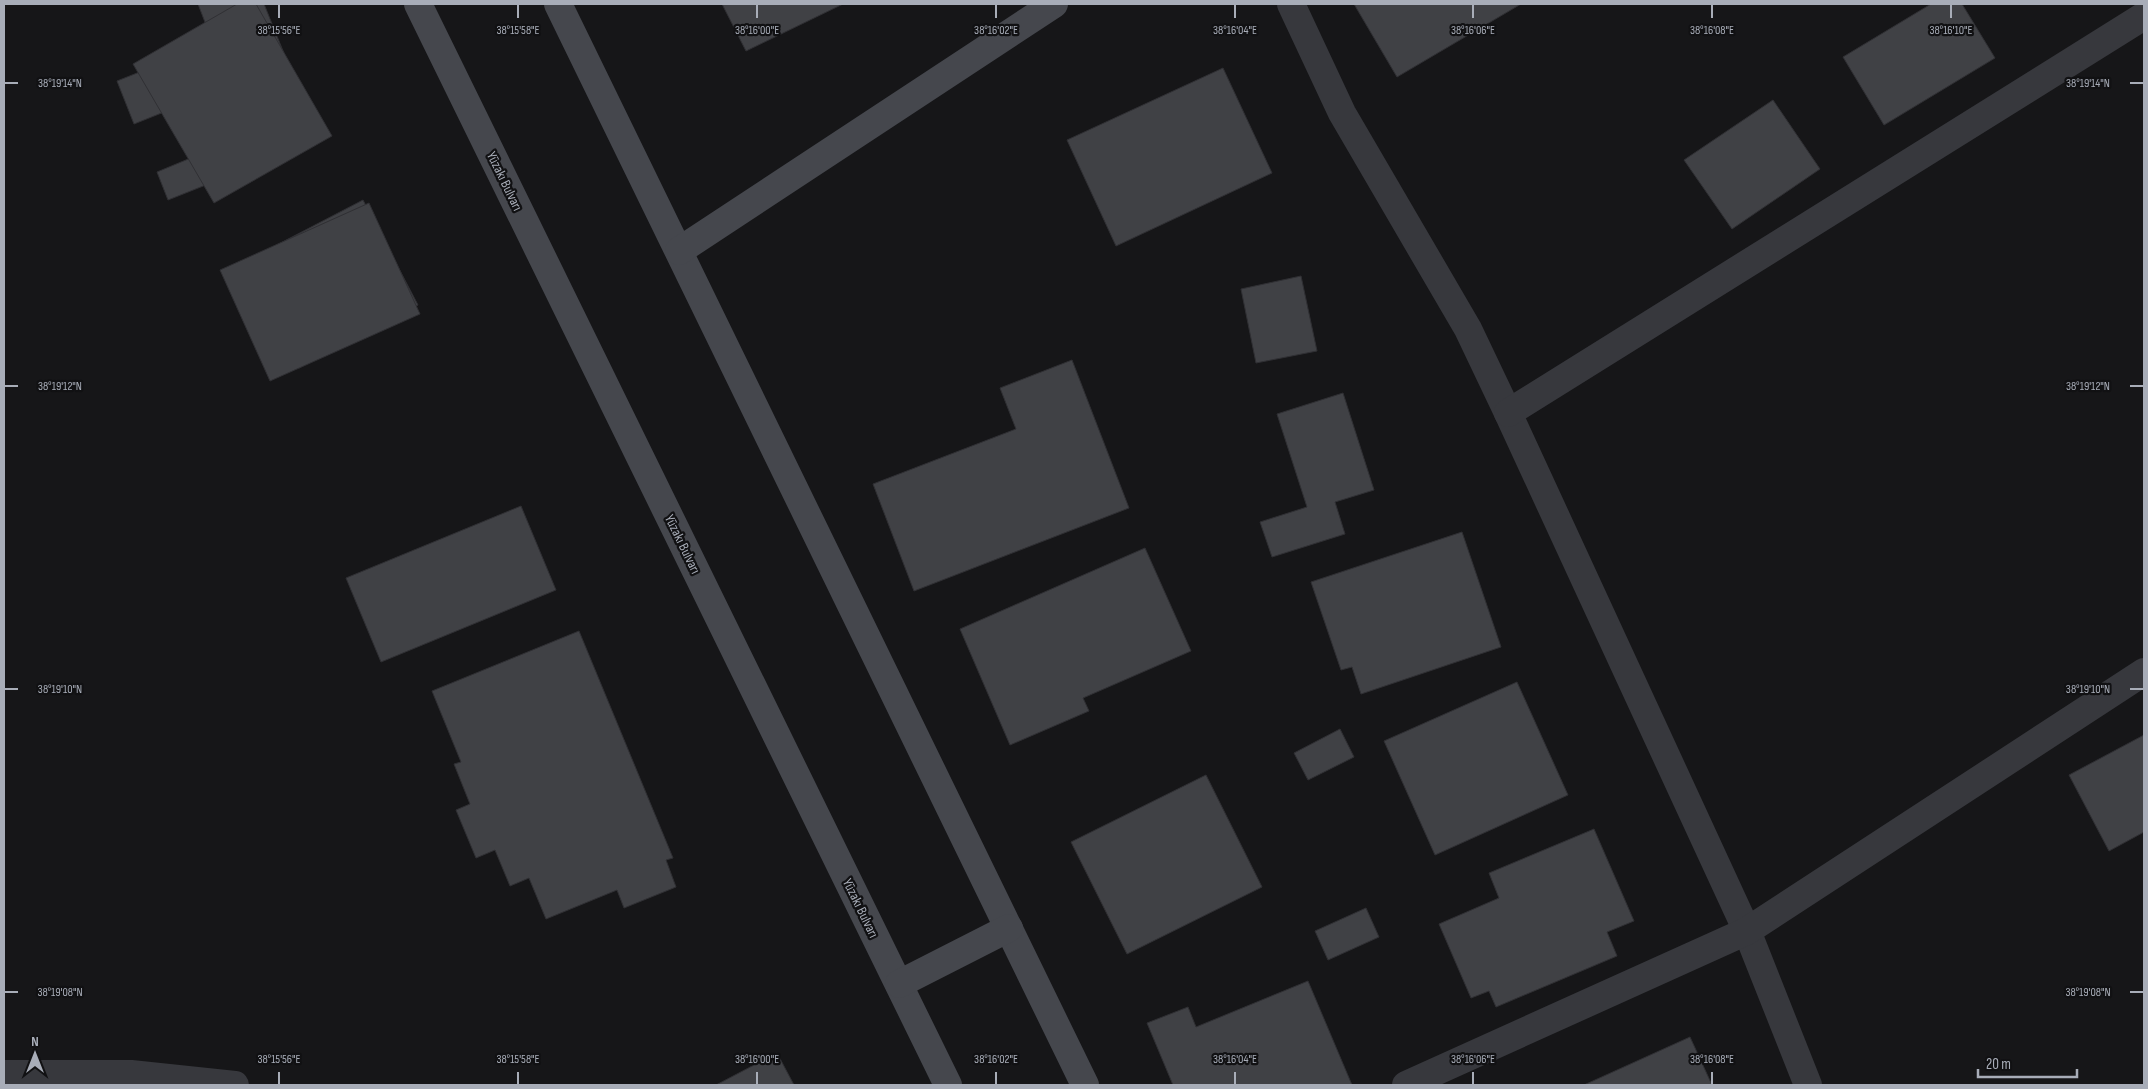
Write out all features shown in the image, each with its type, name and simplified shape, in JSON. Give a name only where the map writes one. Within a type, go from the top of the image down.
[{"type":"main road","name":"Yüzakı Bulvarı","points":[[418,4],[948,1085]]},
{"type":"main road","points":[[558,4],[1085,1085]]},
{"type":"main road","points":[[679,251],[1054,4]]},
{"type":"main road","points":[[899,984],[1009,928]]},
{"type":"street","points":[[1291,4],[1342,114],[1468,329],[1747,931],[1808,1085]]},
{"type":"street","points":[[1508,413],[2144,16]]},
{"type":"street","points":[[1406,1085],[1747,931],[2144,672]]},
{"type":"street","points":[[4,1074],[130,1074],[235,1085]]},
{"type":"building","points":[[198,4],[264,4],[319,140],[168,200],[157,172],[198,155],[179,106],[134,124],[117,81],[213,43]]},
{"type":"building","points":[[237,4],[256,4],[332,136],[214,203],[133,64]]},
{"type":"building","points":[[722,4],[843,4],[746,51]]},
{"type":"building","points":[[1354,4],[1521,4],[1397,77]]},
{"type":"building","points":[[1931,4],[1962,4],[1995,58],[1884,125],[1843,57]]},
{"type":"building","points":[[1223,68],[1272,173],[1116,246],[1067,140]]},
{"type":"building","points":[[1773,100],[1820,169],[1732,229],[1684,160]]},
{"type":"building","points":[[363,200],[418,305],[299,368],[244,262]]},
{"type":"building","points":[[369,203],[420,314],[270,381],[220,270]]},
{"type":"building","points":[[1301,276],[1317,351],[1256,363],[1241,289]]},
{"type":"building","points":[[1072,360],[1129,508],[914,591],[873,484],[1016,429],[1000,388]]},
{"type":"building","points":[[1343,393],[1374,490],[1335,502],[1345,534],[1272,557],[1260,522],[1307,507],[1277,414]]},
{"type":"building","points":[[521,506],[556,590],[381,662],[346,578]]},
{"type":"building","points":[[1462,532],[1501,647],[1361,694],[1352,667],[1341,670],[1311,582]]},
{"type":"building","points":[[1145,548],[1191,651],[1083,698],[1089,711],[1010,745],[960,629]]},
{"type":"building","points":[[579,631],[673,858],[666,860],[676,887],[624,908],[617,890],[546,919],[529,878],[510,886],[495,850],[476,858],[456,810],[470,804],[454,764],[461,762],[432,691]]},
{"type":"building","points":[[1517,682],[1568,795],[1435,855],[1384,741]]},
{"type":"building","points":[[1340,729],[1354,757],[1308,780],[1294,753]]},
{"type":"building","points":[[2144,735],[2144,832],[2109,851],[2069,775]]},
{"type":"building","points":[[1206,775],[1262,887],[1127,954],[1071,842]]},
{"type":"building","points":[[1594,829],[1634,921],[1607,932],[1617,956],[1496,1007],[1489,991],[1471,998],[1439,924],[1499,898],[1489,873]]},
{"type":"building","points":[[1366,908],[1379,937],[1328,960],[1315,931]]},
{"type":"building","points":[[1308,981],[1352,1085],[1173,1085],[1147,1023],[1188,1007],[1196,1027]]},
{"type":"building","points":[[1690,1037],[1712,1085],[1584,1085]]},
{"type":"building","points":[[777,1053],[794,1085],[716,1085]]}]
